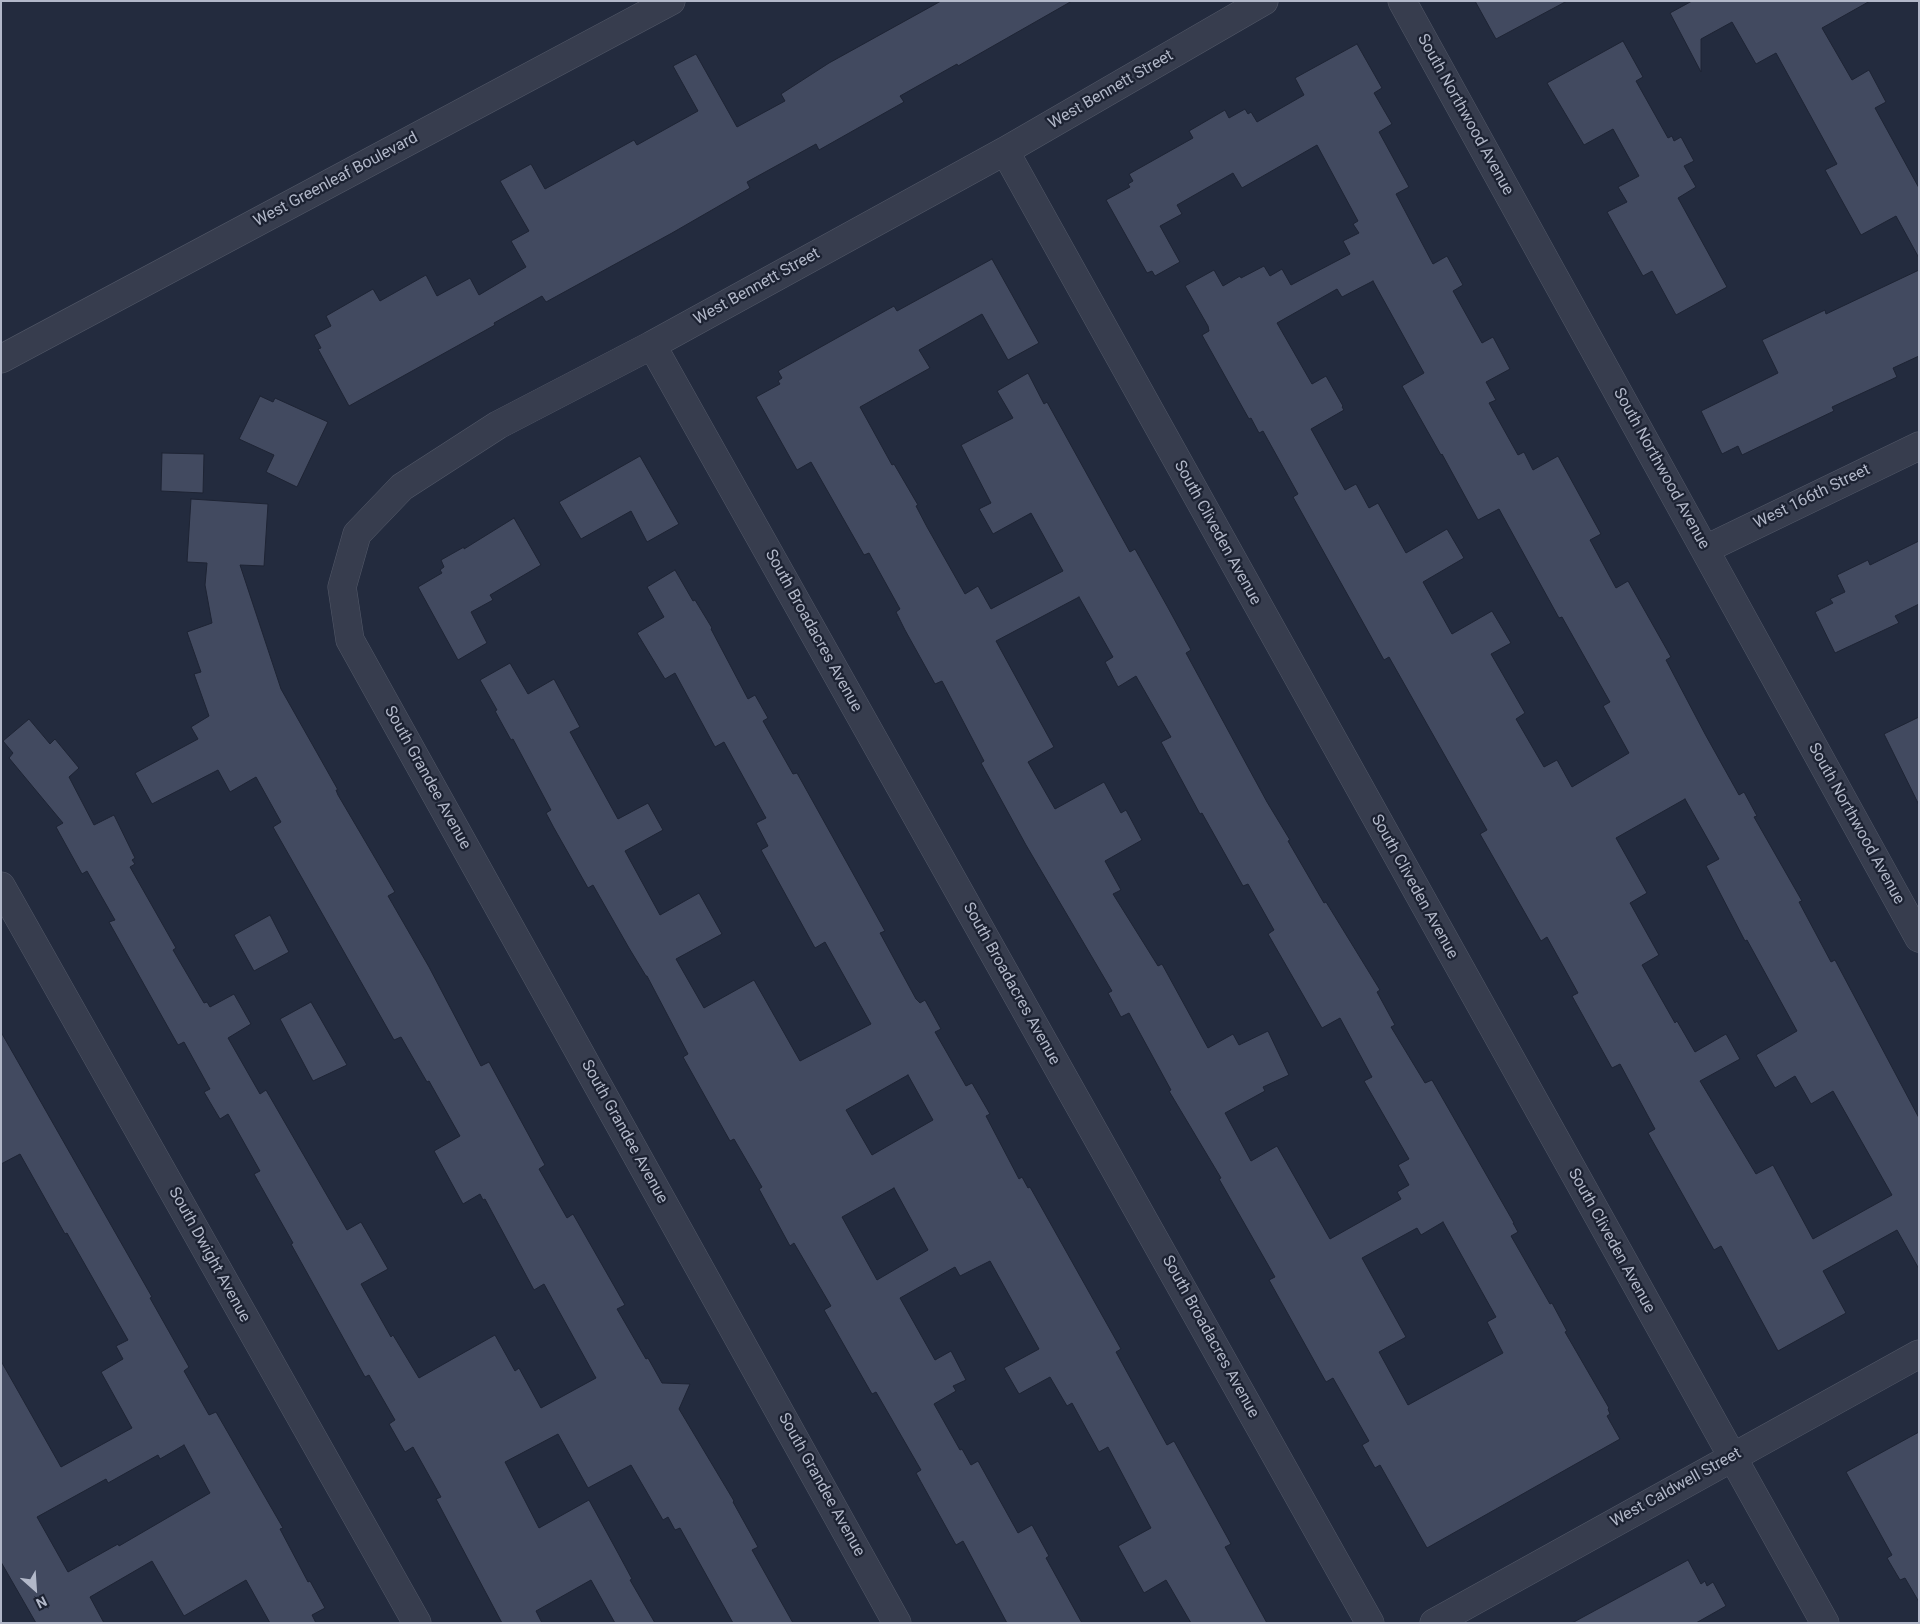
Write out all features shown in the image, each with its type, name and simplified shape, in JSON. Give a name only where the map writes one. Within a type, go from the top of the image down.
[{"type":"street","name":"West Greenleaf Boulevard","points":[[1,360],[671,1]]},
{"type":"street","name":"West Bennett Street","points":[[350,640],[342,587],[357,534],[402,487],[498,426],[652,345],[1005,151],[1264,1]]},
{"type":"street","name":"South Northwood Avenue","points":[[1402,1],[1706,549],[1910,902],[1919,938]]},
{"type":"street","name":"South Cliveden Avenue","points":[[1005,151],[1825,1623]]},
{"type":"street","name":"South Broadacres Avenue","points":[[652,345],[1370,1623]]},
{"type":"street","name":"West 166th Street","points":[[1706,549],[1919,446]]},
{"type":"street","name":"South Grandee Avenue","points":[[350,640],[897,1623]]},
{"type":"street","name":"South Dwight Avenue","points":[[1,886],[417,1623]]},
{"type":"street","name":"West Caldwell Street","points":[[1434,1623],[1919,1354]]},
{"type":"building","points":[[941,1],[1072,1],[958,66],[957,64],[900,96],[904,102],[819,150],[816,144],[747,182],[750,188],[672,233],[546,302],[542,296],[494,323],[495,325],[349,406],[318,349],[321,348],[314,335],[331,326],[326,316],[373,289],[380,301],[426,275],[437,296],[470,278],[479,295],[526,267],[511,241],[529,231],[500,181],[531,164],[545,189],[634,140],[637,145],[698,111],[673,66],[696,54],[737,127],[785,101],[781,94],[829,63]]},
{"type":"building","points":[[1475,1],[1567,1],[1496,39]]},
{"type":"building","points":[[1692,1],[1870,1],[1822,28],[1852,80],[1869,70],[1886,102],[1875,108],[1919,188],[1919,258],[1896,216],[1861,235],[1825,170],[1837,164],[1776,53],[1756,64],[1732,22],[1701,39],[1701,72],[1670,13]]},
{"type":"building","points":[[1623,41],[1643,77],[1636,81],[1668,138],[1672,136],[1674,141],[1681,137],[1694,161],[1684,166],[1696,187],[1678,198],[1727,287],[1676,315],[1652,271],[1643,276],[1607,212],[1627,202],[1618,187],[1639,176],[1613,129],[1584,145],[1547,83]]},
{"type":"building","points":[[1357,44],[1382,88],[1374,93],[1392,124],[1379,132],[1409,187],[1396,194],[1433,264],[1447,256],[1463,285],[1453,291],[1482,343],[1493,337],[1510,369],[1486,382],[1496,400],[1489,403],[1518,455],[1524,452],[1533,470],[1558,456],[1601,534],[1590,540],[1616,588],[1628,581],[1671,657],[1666,660],[1705,734],[1739,795],[1744,792],[1757,816],[1754,817],[1802,901],[1799,902],[1831,962],[1835,960],[1919,1118],[1919,1269],[1897,1230],[1823,1271],[1846,1313],[1778,1351],[1721,1246],[1714,1250],[1648,1133],[1655,1129],[1620,1064],[1612,1068],[1572,996],[1578,993],[1547,937],[1541,941],[1480,834],[1487,830],[1389,657],[1384,660],[1293,497],[1298,494],[1263,431],[1259,433],[1251,418],[1249,419],[1202,335],[1209,331],[1208,326],[1185,286],[1214,270],[1223,286],[1240,276],[1241,278],[1264,266],[1270,276],[1282,269],[1291,285],[1350,254],[1343,241],[1359,233],[1353,224],[1358,221],[1317,145],[1242,188],[1233,173],[1177,205],[1182,214],[1160,226],[1180,262],[1155,276],[1152,271],[1147,273],[1106,200],[1130,187],[1128,184],[1133,181],[1129,174],[1193,138],[1189,131],[1225,110],[1229,118],[1245,109],[1248,114],[1251,112],[1257,122],[1304,95],[1295,78]],"holes":[[[1373,281],[1424,373],[1402,386],[1478,520],[1499,509],[1559,618],[1562,617],[1610,702],[1603,706],[1629,753],[1572,787],[1557,760],[1544,767],[1516,719],[1525,713],[1491,654],[1511,643],[1492,611],[1452,634],[1423,582],[1464,558],[1447,529],[1406,553],[1378,503],[1369,508],[1356,484],[1345,490],[1311,429],[1344,410],[1343,406],[1326,376],[1312,384],[1277,323],[1337,289],[1342,297]],[[1685,799],[1719,859],[1706,866],[1745,941],[1747,940],[1797,1031],[1756,1055],[1775,1088],[1795,1076],[1811,1104],[1833,1091],[1892,1195],[1813,1239],[1773,1165],[1756,1174],[1700,1081],[1740,1059],[1726,1034],[1695,1052],[1677,1021],[1675,1023],[1642,965],[1659,955],[1630,903],[1647,893],[1616,838]]]},
{"type":"building","points":[[992,259],[1039,343],[1008,360],[982,314],[919,350],[930,368],[860,407],[892,465],[894,464],[918,505],[916,506],[927,527],[965,594],[978,586],[991,609],[1063,571],[1031,513],[993,534],[979,509],[991,503],[961,445],[1013,418],[997,391],[1028,373],[1044,404],[1047,402],[1130,552],[1135,549],[1167,606],[1191,650],[1186,653],[1267,802],[1290,840],[1288,841],[1324,903],[1326,902],[1380,990],[1377,992],[1395,1025],[1391,1027],[1425,1083],[1432,1080],[1514,1223],[1518,1232],[1511,1236],[1550,1304],[1552,1303],[1567,1331],[1565,1332],[1609,1408],[1610,1414],[1607,1416],[1620,1439],[1427,1548],[1380,1465],[1375,1468],[1362,1445],[1369,1441],[1333,1378],[1326,1382],[1269,1280],[1275,1277],[1219,1179],[1221,1178],[1169,1091],[1171,1090],[1129,1013],[1121,1017],[1108,993],[1112,991],[1026,845],[981,763],[984,761],[942,681],[935,684],[905,630],[896,612],[900,609],[869,553],[864,555],[811,462],[797,470],[756,397],[780,384],[778,381],[782,378],[778,371],[894,306],[897,311]],"holes":[[[1079,597],[1113,657],[1105,662],[1118,687],[1136,676],[1171,737],[1161,742],[1200,814],[1202,813],[1243,886],[1248,884],[1274,930],[1268,934],[1322,1028],[1340,1018],[1372,1077],[1364,1081],[1409,1159],[1398,1165],[1409,1185],[1397,1192],[1401,1199],[1330,1239],[1277,1146],[1251,1161],[1225,1113],[1265,1091],[1263,1087],[1289,1075],[1268,1031],[1239,1045],[1233,1034],[1208,1048],[1162,964],[1158,966],[1113,894],[1121,890],[1105,861],[1142,840],[1126,810],[1121,813],[1104,782],[1055,809],[1028,762],[1054,747],[996,641]],[[1443,1222],[1496,1317],[1487,1322],[1503,1353],[1408,1405],[1379,1352],[1406,1337],[1362,1258],[1417,1228],[1421,1235]]]},
{"type":"building","points":[[1919,270],[1919,356],[1893,368],[1897,377],[1832,407],[1834,411],[1742,455],[1738,446],[1722,454],[1701,411],[1778,373],[1762,340],[1825,310],[1826,314]]},
{"type":"building","points":[[260,396],[273,402],[275,398],[328,422],[297,487],[266,472],[274,455],[239,439]]},
{"type":"building","points":[[162,453],[204,454],[203,493],[161,491]]},
{"type":"building","points":[[640,456],[679,524],[647,542],[631,511],[581,539],[559,502]]},
{"type":"building","points":[[191,499],[268,504],[264,566],[240,565],[281,689],[338,790],[336,790],[338,795],[395,892],[388,896],[429,967],[481,1066],[489,1062],[545,1165],[539,1169],[567,1218],[573,1214],[625,1305],[617,1309],[646,1359],[648,1358],[662,1383],[690,1384],[679,1409],[734,1501],[758,1547],[752,1550],[793,1623],[733,1623],[680,1528],[675,1530],[668,1517],[663,1520],[631,1465],[588,1488],[558,1434],[505,1462],[539,1528],[589,1500],[632,1579],[630,1580],[655,1623],[615,1623],[591,1580],[536,1611],[542,1623],[502,1623],[436,1499],[441,1497],[413,1447],[405,1452],[389,1424],[395,1420],[369,1375],[365,1377],[291,1244],[293,1243],[254,1174],[260,1171],[228,1114],[220,1119],[204,1092],[210,1089],[184,1042],[178,1045],[109,922],[115,920],[87,871],[82,874],[56,827],[63,823],[9,758],[13,753],[3,741],[29,719],[50,744],[55,739],[79,768],[69,777],[94,825],[114,815],[135,858],[132,860],[135,864],[130,867],[176,948],[173,950],[204,1003],[207,1002],[210,1007],[234,994],[251,1024],[228,1038],[260,1094],[266,1090],[347,1230],[361,1222],[388,1269],[361,1284],[391,1337],[393,1335],[419,1378],[495,1335],[515,1371],[519,1368],[541,1408],[596,1378],[544,1284],[534,1290],[485,1199],[483,1200],[480,1194],[463,1204],[434,1151],[460,1136],[429,1081],[427,1082],[401,1037],[394,1040],[273,827],[281,822],[256,777],[230,792],[218,770],[152,804],[135,773],[198,739],[191,727],[209,716],[194,674],[201,672],[187,632],[212,623],[205,585],[207,563],[187,562]]},
{"type":"building","points":[[514,518],[541,565],[490,595],[493,600],[471,612],[487,643],[458,660],[418,587],[442,573],[440,570],[444,567],[441,560],[464,547],[464,549]]},
{"type":"building","points":[[1919,541],[1919,604],[1895,616],[1899,623],[1835,653],[1815,612],[1833,603],[1830,599],[1845,592],[1837,575],[1868,560],[1870,565]]},
{"type":"building","points":[[675,570],[712,628],[748,699],[755,695],[768,718],[763,721],[793,774],[797,773],[885,931],[880,933],[916,999],[920,1003],[925,1000],[941,1029],[935,1032],[966,1086],[972,1083],[990,1114],[986,1116],[1019,1179],[1022,1177],[1028,1188],[1030,1187],[1121,1349],[1116,1352],[1167,1445],[1174,1441],[1231,1544],[1225,1547],[1267,1623],[1191,1623],[1166,1580],[1144,1593],[1118,1546],[1151,1528],[1108,1447],[1099,1452],[1072,1403],[1067,1406],[1050,1377],[1019,1394],[1004,1368],[1039,1349],[990,1261],[960,1276],[955,1267],[900,1298],[935,1360],[951,1351],[966,1380],[953,1386],[956,1391],[934,1404],[960,1450],[962,1449],[971,1465],[978,1461],[1018,1533],[1032,1525],[1049,1556],[1046,1558],[1082,1623],[1007,1623],[963,1541],[956,1545],[916,1473],[921,1470],[876,1392],[872,1394],[824,1310],[831,1306],[794,1243],[790,1246],[759,1189],[762,1187],[734,1139],[730,1141],[683,1057],[688,1054],[647,976],[593,885],[588,888],[554,828],[546,813],[551,810],[513,739],[511,740],[495,711],[497,710],[480,680],[510,663],[528,694],[554,679],[580,727],[570,732],[618,819],[648,803],[663,830],[625,851],[660,915],[699,893],[722,934],[676,959],[704,1008],[754,980],[800,1061],[871,1024],[825,942],[815,948],[761,850],[768,846],[756,823],[766,818],[724,742],[715,747],[675,673],[665,679],[637,633],[664,617],[647,587]],"holes":[[[908,1075],[933,1120],[872,1155],[846,1110]],[[894,1188],[928,1250],[877,1280],[842,1217]]]},
{"type":"building","points":[[1919,717],[1919,805],[1884,734]]},
{"type":"building","points":[[270,915],[289,952],[254,971],[234,935]]},
{"type":"building","points":[[311,1002],[347,1065],[313,1081],[280,1019]]},
{"type":"building","points":[[1,1032],[152,1297],[150,1298],[189,1367],[184,1371],[209,1415],[216,1412],[283,1528],[280,1529],[308,1582],[310,1581],[325,1608],[312,1615],[316,1623],[270,1623],[246,1580],[184,1616],[152,1561],[90,1597],[104,1623],[36,1623],[1,1562],[1,1361],[61,1467],[132,1428],[101,1372],[123,1359],[116,1346],[128,1340],[20,1154],[1,1164]],"holes":[[[184,1445],[210,1493],[119,1546],[118,1544],[68,1572],[37,1517],[106,1479],[108,1483],[158,1455],[160,1459]]]},
{"type":"building","points":[[1919,1432],[1919,1602],[1905,1578],[1900,1580],[1887,1558],[1892,1555],[1846,1472]]},
{"type":"building","points":[[1688,1560],[1701,1584],[1705,1581],[1707,1586],[1713,1582],[1726,1606],[1696,1623],[1572,1623]]}]
